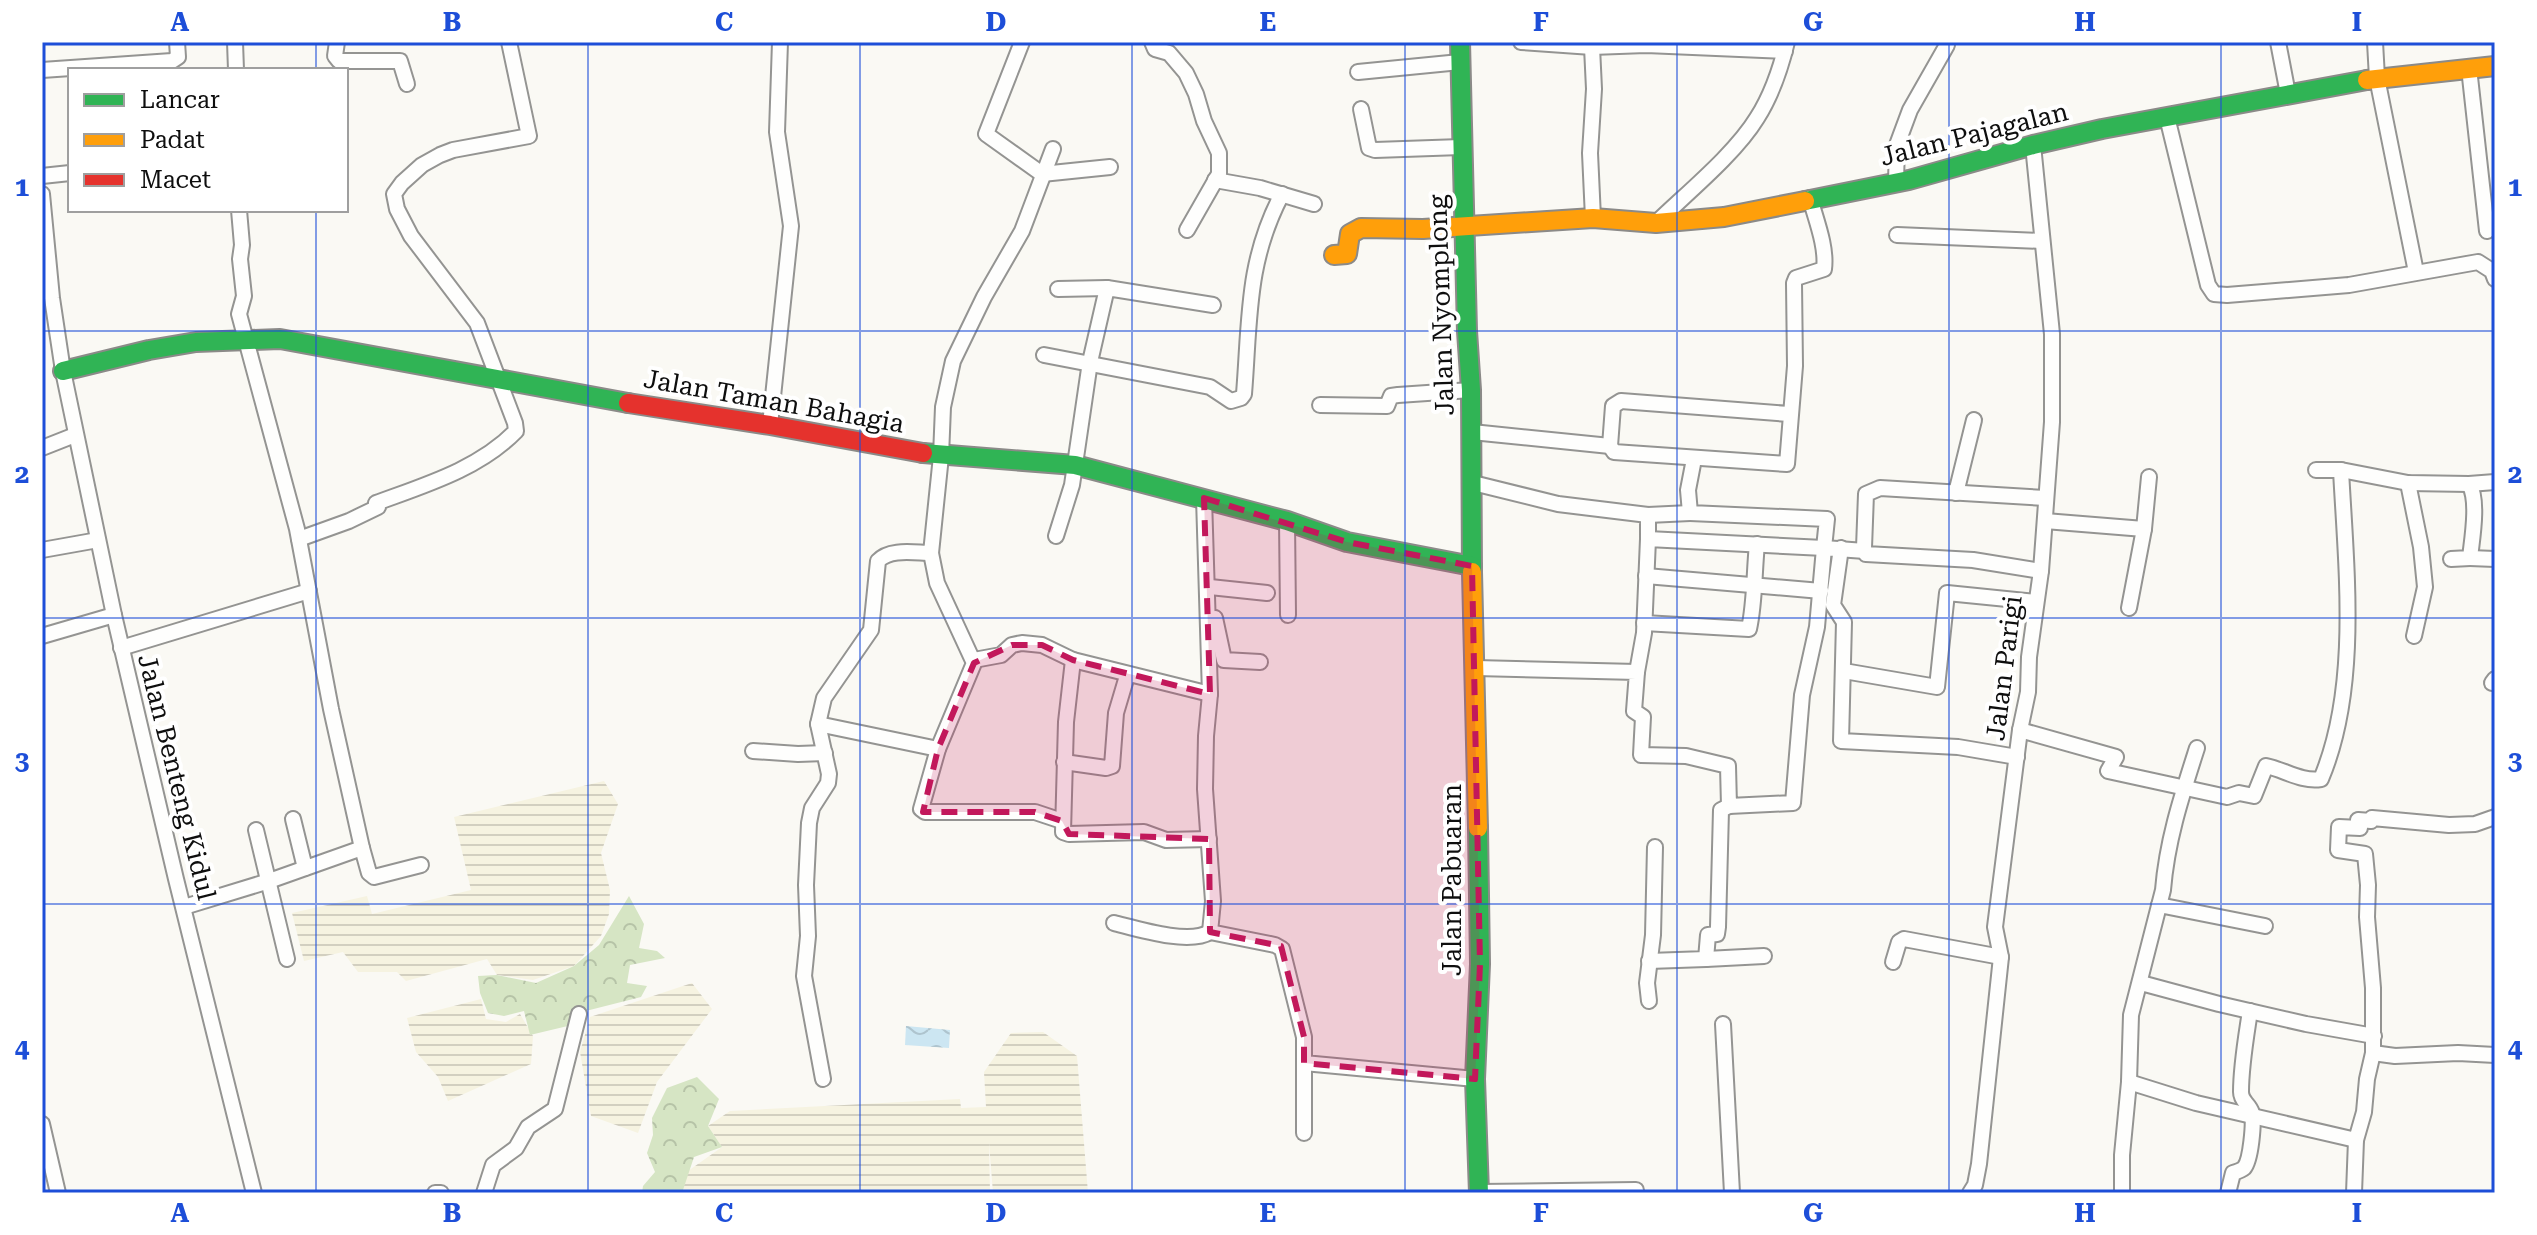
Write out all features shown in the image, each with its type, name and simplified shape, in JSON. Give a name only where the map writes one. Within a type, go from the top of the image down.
[{"type":"street","points":[[111,68],[145,67],[176,60],[177,42]]},
{"type":"street","points":[[235,42],[236,68]]},
{"type":"street","points":[[337,42],[335,56],[339,61],[400,61],[407,84]]},
{"type":"street","points":[[299,539],[349,521],[378,507],[376,503],[471,464],[513,434],[516,426],[477,323],[411,236],[397,209],[394,194],[422,165],[440,155],[529,136],[509,42]]},
{"type":"street","points":[[770,425],[791,226],[777,132],[780,42]]},
{"type":"street","points":[[1022,42],[986,134],[1042,174],[1110,167]]},
{"type":"street","points":[[1152,42],[1155,49],[1169,53],[1179,63],[1196,94],[1219,153],[1221,167],[1187,230]]},
{"type":"street","name":"Jalan Nyomplong","points":[[1460,42],[1472,432],[1472,566]]},
{"type":"street","points":[[1521,42],[1592,47],[1646,44],[1786,46],[1757,118],[1722,159],[1656,223]]},
{"type":"street","points":[[2278,42],[2288,94]]},
{"type":"street","points":[[2375,42],[2377,78],[2416,272]]},
{"type":"street","points":[[1896,182],[1897,145],[1910,110],[1947,45]]},
{"type":"street","points":[[1592,47],[1594,89],[1590,153],[1593,218]]},
{"type":"street","points":[[1358,72],[1460,62]]},
{"type":"street","name":"Jalan Pajagalan","points":[[1334,255],[1347,254],[1350,234],[1361,228],[1423,229],[1593,218],[1656,223],[1724,217],[1896,182],[2033,145],[2167,117],[2377,78],[2495,66]]},
{"type":"street","points":[[2469,68],[2487,231]]},
{"type":"street","points":[[42,70],[68,69]]},
{"type":"street","points":[[1361,109],[1369,148],[1461,147]]},
{"type":"street","points":[[2167,117],[2208,285],[2214,294],[2349,285],[2478,262],[2492,271],[2495,279]]},
{"type":"street","name":"Jalan Parigi","points":[[1970,1193],[1975,1185],[1979,1164],[2001,957],[1995,927],[2020,730],[2028,692],[2052,422],[2052,334],[2033,145]]},
{"type":"street","points":[[1053,149],[1022,231],[984,297],[953,361],[943,407],[931,553],[937,583],[974,660],[938,749],[921,809],[923,812],[1035,812],[1062,821]]},
{"type":"street","points":[[42,176],[68,173]]},
{"type":"street","points":[[1215,180],[1314,204]]},
{"type":"street","name":"Jalan Benteng Kidul","points":[[42,194],[45,259],[75,435],[121,648],[254,1193]]},
{"type":"street","points":[[1044,355],[1210,387],[1231,401],[1241,398],[1244,394],[1253,276],[1262,238],[1282,194]]},
{"type":"street","points":[[1789,414],[1621,401],[1613,406],[1610,446],[1614,452],[1787,464],[1795,366],[1796,278],[1819,272],[1825,264],[1810,198]]},
{"type":"street","points":[[239,212],[244,296],[239,314],[299,539],[331,709],[362,848],[369,873],[374,877],[421,865]]},
{"type":"street","points":[[1897,235],[2042,241]]},
{"type":"street","points":[[1056,536],[1072,485],[1090,362],[1107,288]]},
{"type":"street","points":[[1058,289],[1107,288],[1213,305]]},
{"type":"street","name":"Jalan Taman Bahagia","points":[[63,371],[196,342],[280,339],[633,404],[941,456],[1075,465],[1287,521],[1347,542],[1472,566]]},
{"type":"street","points":[[1320,405],[1387,406],[1391,396],[1471,390]]},
{"type":"street","points":[[1956,493],[1974,420]]},
{"type":"street","points":[[1472,432],[1610,446]]},
{"type":"street","points":[[42,448],[75,435]]},
{"type":"street","points":[[1690,513],[1688,490],[1694,459]]},
{"type":"street","points":[[2316,470],[2341,470],[2408,483],[2495,482]]},
{"type":"street","points":[[2020,730],[2116,757],[2108,771],[2227,797],[2239,793],[2254,796],[2266,766],[2284,769],[2310,781],[2321,779],[2344,702],[2347,597],[2341,470]]},
{"type":"street","points":[[2129,608],[2144,529],[2149,477]]},
{"type":"street","points":[[1473,483],[1558,504],[1648,515],[1690,513],[1827,519],[1817,627],[1802,695],[1793,803],[1729,806],[1721,810],[1718,927],[1717,934],[1706,938],[1706,959]]},
{"type":"street","points":[[2408,483],[2421,547],[2425,587],[2414,636]]},
{"type":"street","points":[[2469,484],[2473,489],[2474,504],[2470,558]]},
{"type":"street","points":[[1865,551],[1864,502],[1866,494],[1872,490],[2045,498]]},
{"type":"street","points":[[1207,499],[1210,587],[1220,652],[1224,660],[1260,662]]},
{"type":"street","points":[[1207,499],[1210,694],[1205,789],[1213,901],[1210,932]]},
{"type":"street","points":[[1648,515],[1644,623],[1634,711],[1643,717],[1641,755],[1686,756],[1728,766],[1729,806]]},
{"type":"street","points":[[1287,521],[1288,615]]},
{"type":"street","points":[[2045,521],[2144,529]]},
{"type":"street","points":[[1648,539],[1841,548],[1865,551],[1871,556],[1930,556],[2041,571]]},
{"type":"street","points":[[42,550],[98,540]]},
{"type":"street","points":[[1644,623],[1749,629],[1754,607],[1752,585],[1757,544]]},
{"type":"street","points":[[1841,548],[1833,605],[1844,622],[1841,741],[1958,747],[2017,757]]},
{"type":"street","points":[[823,1079],[804,976],[808,936],[806,885],[809,823],[812,808],[829,778],[818,724],[824,698],[871,630],[878,561],[890,553],[931,553]]},
{"type":"street","points":[[2451,559],[2495,559]]},
{"type":"street","name":"Jalan Pabuaran","points":[[1472,566],[1480,964],[1475,1079],[1479,1192]]},
{"type":"street","points":[[1646,576],[1821,591]]},
{"type":"street","points":[[1210,587],[1267,593]]},
{"type":"street","points":[[121,648],[309,591]]},
{"type":"street","points":[[1844,671],[1937,687],[1947,593],[2036,602]]},
{"type":"street","points":[[42,636],[114,615]]},
{"type":"street","points":[[974,660],[1001,655],[1012,645],[1042,645],[1073,660],[1127,676],[1210,694]]},
{"type":"street","points":[[1073,660],[1064,762],[1062,821],[1065,834],[1144,832],[1166,840],[1209,839]]},
{"type":"street","points":[[1476,668],[1637,672]]},
{"type":"street","points":[[1064,762],[1106,768],[1112,766],[1116,713],[1127,676]]},
{"type":"street","points":[[818,724],[938,749]]},
{"type":"street","points":[[2122,1193],[2131,1015],[2159,905],[2169,847],[2197,748]]},
{"type":"street","points":[[753,751],[825,753]]},
{"type":"street","points":[[2354,1193],[2356,1140],[2364,1112],[2373,1053],[2373,988],[2365,854],[2338,850],[2339,827],[2360,828],[2358,820],[2371,821],[2372,818],[2449,825],[2475,824],[2495,818]]},
{"type":"street","points":[[293,819],[305,868]]},
{"type":"street","points":[[256,830],[287,959]]},
{"type":"street","points":[[1649,1001],[1655,847]]},
{"type":"street","points":[[184,907],[362,848]]},
{"type":"street","points":[[2159,905],[2265,926]]},
{"type":"street","points":[[1114,923],[1166,935],[1193,937],[1210,932],[1282,949],[1304,1037],[1304,1133]]},
{"type":"street","points":[[1893,962],[1899,942],[1904,939],[2001,957]]},
{"type":"street","points":[[1649,961],[1764,956]]},
{"type":"street","points":[[2141,983],[2250,1011],[2374,1036]]},
{"type":"street","points":[[2228,1193],[2233,1173],[2242,1170],[2246,1164],[2253,1117],[2241,1094],[2250,1011]]},
{"type":"street","points":[[484,1193],[493,1165],[516,1148],[526,1129],[555,1109],[579,1014]]},
{"type":"street","points":[[1723,1024],[1732,1193]]},
{"type":"street","points":[[2373,1053],[2395,1056],[2495,1055]]},
{"type":"street","points":[[1304,1063],[1475,1079]]},
{"type":"street","points":[[2129,1082],[2196,1103],[2356,1140]]},
{"type":"street","points":[[42,1124],[58,1193]]},
{"type":"street","points":[[1479,1192],[1636,1190]]},
{"type":"highlighted area","points":[[1204,498],[1347,542],[1472,566],[1480,964],[1475,1079],[1304,1063],[1304,1037],[1281,946],[1210,932],[1209,839],[1069,834],[1062,821],[1035,812],[923,812],[938,749],[974,663],[1012,645],[1042,645],[1073,660],[1210,694]]},
{"type":"shaded area","points":[[604,781],[618,804],[601,853],[610,890],[609,914],[601,936],[574,966],[533,980],[497,975],[487,959],[406,981],[397,972],[358,972],[343,952],[304,961],[292,913],[367,896],[372,914],[471,890],[454,817]]},
{"type":"shaded area","points":[[692,983],[712,1009],[657,1082],[638,1133],[591,1116],[580,1052],[590,1017]]},
{"type":"shaded area","points":[[481,999],[486,1019],[506,1022],[520,1014],[533,1036],[531,1064],[448,1101],[438,1077],[416,1052],[407,1018]]},
{"type":"shaded area","points":[[1043,1032],[1077,1056],[1088,1193],[993,1193],[989,1143],[990,1193],[682,1193],[688,1171],[722,1147],[708,1126],[730,1111],[960,1099],[961,1108],[986,1107],[984,1072],[1011,1033]]},
{"type":"green space","points":[[629,896],[644,924],[639,948],[657,951],[665,958],[630,965],[627,983],[647,986],[641,997],[570,1015],[572,1025],[530,1035],[524,1011],[504,1016],[488,1013],[480,993],[478,976],[497,975],[536,983],[574,966],[599,945]]},
{"type":"green space","points":[[697,1077],[719,1099],[708,1126],[722,1147],[694,1157],[682,1193],[642,1193],[643,1186],[655,1172],[647,1153],[653,1135],[652,1118],[667,1088]]},
{"type":"water","points":[[906,1026],[950,1030],[949,1048],[905,1045]]},
{"type":"traffic: fast","points":[[1460,42],[1471,390],[1472,572]]},
{"type":"traffic: fast","points":[[1805,201],[1909,180],[2102,129],[2367,80]]},
{"type":"traffic: fast","points":[[63,371],[196,342],[280,339],[628,403]]},
{"type":"traffic: fast","points":[[923,453],[1075,465],[1287,521],[1347,542],[1472,566]]},
{"type":"traffic: fast","points":[[1478,828],[1480,964],[1475,1079],[1479,1193]]},
{"type":"traffic: slow","points":[[2367,80],[2495,66]]},
{"type":"traffic: slow","points":[[1334,255],[1347,254],[1350,234],[1361,228],[1423,229],[1593,218],[1656,223],[1724,217],[1805,201]]},
{"type":"traffic: slow","points":[[1472,572],[1478,828]]},
{"type":"traffic: jam","points":[[628,403],[923,453]]}]
